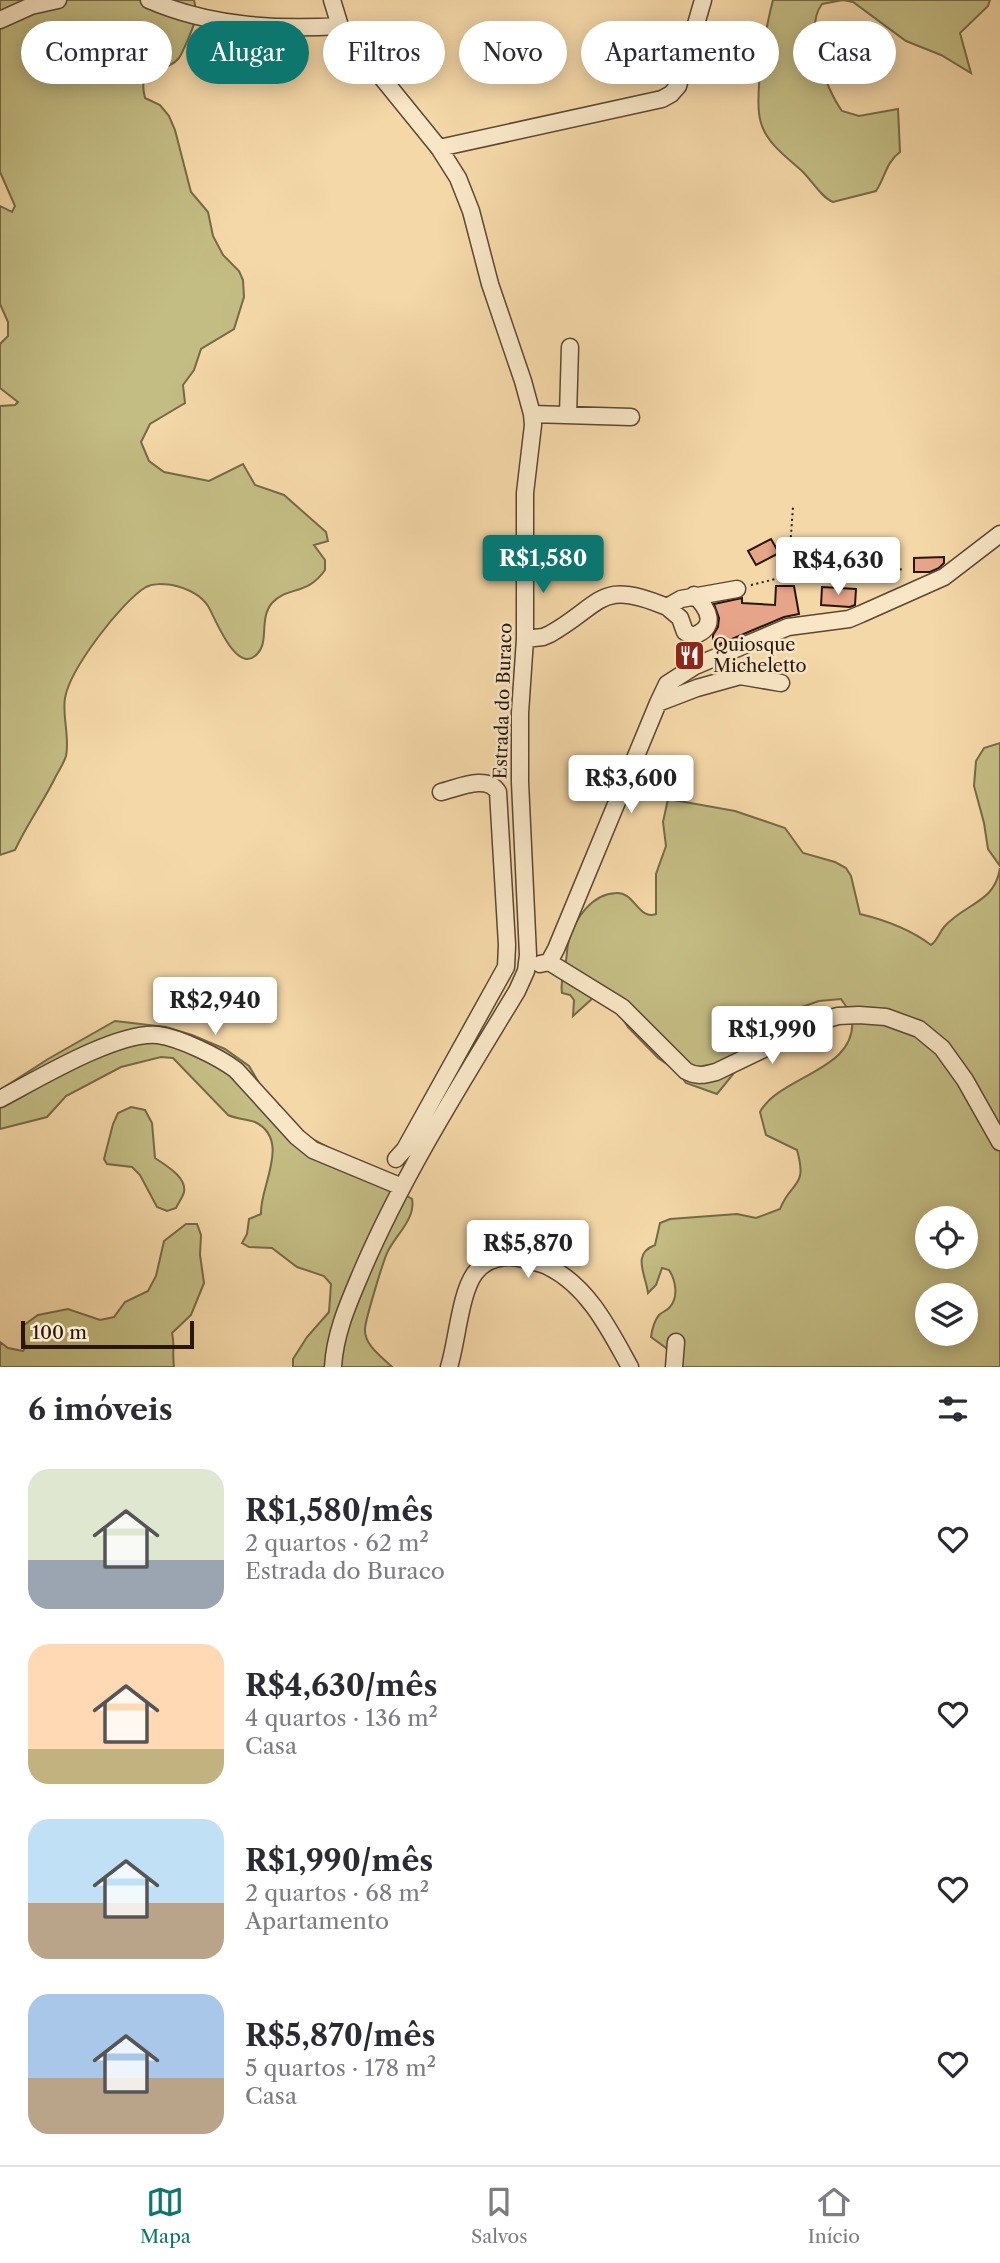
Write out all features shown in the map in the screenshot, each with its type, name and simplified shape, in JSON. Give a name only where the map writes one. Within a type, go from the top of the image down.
[{"type":"street","points":[[0,20],[31,6],[58,0]]},
{"type":"street","points":[[149,0],[174,11],[209,19],[290,29],[323,27]]},
{"type":"street","name":"Estrada do Buraco","points":[[332,0],[338,21]]},
{"type":"street","points":[[439,148],[662,99],[671,94],[678,86],[703,0]]},
{"type":"street","name":"Estrada do Buraco","points":[[334,1367],[341,1321],[383,1223],[517,990],[526,971],[527,961],[520,713],[525,639],[525,494],[532,414],[490,284],[468,204],[457,178],[439,148],[387,84]]},
{"type":"street","points":[[568,415],[570,347]]},
{"type":"street","points":[[532,414],[631,417]]},
{"type":"street","points":[[550,962],[667,684],[695,666],[788,627],[849,619],[944,577],[1000,534]]},
{"type":"street","points":[[667,607],[694,595],[737,589]]},
{"type":"street","points":[[525,639],[550,634],[604,596],[618,593],[667,607],[680,618],[685,632],[693,636],[708,625],[706,606],[694,595]]},
{"type":"street","points":[[659,703],[697,688],[740,676],[781,683]]},
{"type":"street","points":[[396,1159],[405,1149],[506,967],[508,946],[498,792],[494,785],[484,782],[441,792]]},
{"type":"street","points":[[527,961],[541,964],[550,962],[622,1007],[692,1075],[702,1076],[716,1072],[811,1025],[838,1016],[859,1014],[886,1017],[919,1029],[942,1048],[965,1080],[1000,1142]]},
{"type":"street","points":[[471,1030],[488,1040]]},
{"type":"street","points":[[0,1099],[109,1045],[137,1037],[159,1035],[197,1048],[236,1070],[297,1138],[313,1150],[402,1187]]},
{"type":"street","points":[[449,1367],[465,1296],[475,1272],[501,1257],[514,1257],[548,1266],[566,1278],[602,1318],[629,1367]]},
{"type":"street","points":[[674,1367],[676,1342]]},
{"type":"path","points":[[788,576],[793,507]]},
{"type":"path","points":[[737,589],[788,576],[876,573],[904,569]]},
{"type":"shaded area","points":[[0,0],[194,0],[196,17],[195,21],[186,21],[186,43],[181,55],[172,64],[172,21],[21,21],[21,84],[143,84],[145,98],[160,105],[169,116],[191,192],[208,212],[213,236],[223,255],[239,271],[243,280],[244,297],[234,329],[201,349],[194,370],[183,385],[185,403],[150,424],[141,442],[149,461],[164,472],[209,481],[243,464],[255,485],[284,495],[326,532],[328,541],[314,545],[325,560],[325,570],[311,584],[284,594],[272,603],[266,615],[261,648],[250,659],[242,658],[235,652],[208,606],[192,592],[172,585],[152,585],[123,607],[86,654],[69,686],[64,712],[67,742],[65,759],[15,850],[0,855],[0,406],[15,405],[18,402],[0,388],[0,344],[8,336],[8,322],[0,304],[0,206],[12,212],[15,206],[0,172]]},
{"type":"shaded area","points":[[773,0],[843,0],[822,4],[816,21],[793,21],[793,84],[827,84],[842,111],[859,116],[898,109],[900,152],[889,165],[876,191],[833,202],[768,138],[759,112],[759,84],[779,84],[779,21],[769,21]]},
{"type":"shaded area","points":[[843,0],[990,0],[988,6],[960,33],[971,73],[941,55],[906,41],[896,34],[896,21],[879,21],[853,2]]},
{"type":"shaded area","points":[[1000,743],[1000,866],[988,849],[974,786],[976,761],[984,748]]},
{"type":"shaded area","points":[[668,799],[735,811],[785,828],[803,853],[846,868],[851,876],[860,914],[897,926],[931,945],[952,919],[986,896],[997,880],[1000,868],[1000,1367],[683,1367],[666,1348],[651,1337],[657,1317],[669,1308],[675,1294],[675,1284],[669,1270],[662,1268],[656,1285],[648,1293],[643,1272],[642,1259],[648,1249],[655,1245],[660,1223],[670,1219],[737,1214],[756,1218],[780,1209],[797,1183],[801,1172],[800,1163],[797,1150],[766,1135],[760,1112],[784,1089],[816,1071],[843,1050],[851,1036],[852,1018],[841,999],[819,1001],[802,1007],[764,1030],[717,1094],[686,1083],[677,1071],[658,1058],[628,1027],[617,1010],[593,998],[573,1016],[574,1000],[570,995],[562,993],[562,984],[568,943],[580,916],[599,898],[616,893],[627,896],[645,913],[656,914],[656,874],[666,846],[663,822]]},
{"type":"shaded area","points":[[115,1021],[166,1027],[225,1049],[249,1066],[265,1093],[295,1130],[364,1166],[389,1186],[412,1199],[408,1220],[386,1256],[365,1329],[370,1345],[392,1367],[293,1367],[293,1359],[307,1337],[329,1312],[331,1284],[324,1276],[297,1267],[272,1248],[249,1247],[242,1243],[247,1234],[249,1219],[261,1214],[273,1152],[271,1140],[266,1130],[255,1122],[228,1115],[173,1058],[161,1057],[121,1067],[66,1096],[47,1117],[0,1129],[0,1090]]},
{"type":"shaded area","points":[[131,1107],[145,1110],[152,1123],[155,1158],[182,1181],[184,1192],[176,1208],[167,1211],[157,1207],[140,1175],[132,1167],[107,1164],[104,1159],[118,1113]]},
{"type":"shaded area","points":[[186,1224],[197,1224],[201,1235],[200,1255],[204,1283],[191,1315],[172,1333],[174,1367],[0,1367],[0,1342],[8,1348],[23,1351],[26,1347],[22,1332],[24,1325],[38,1315],[68,1309],[100,1320],[114,1317],[125,1302],[148,1291],[156,1276],[164,1241]]},
{"type":"building","points":[[771,539],[779,553],[756,565],[748,551]]},
{"type":"building","points":[[944,557],[944,563],[939,568],[930,572],[914,572],[914,558]]},
{"type":"building","points":[[776,586],[794,586],[799,614],[784,617],[713,647],[713,635],[719,618],[714,604],[742,598],[742,603],[775,605]]},
{"type":"building","points":[[822,587],[856,589],[855,605],[821,605]]},
{"type":"place","name":"Quiosque Micheletto","points":[[690,655]]}]
